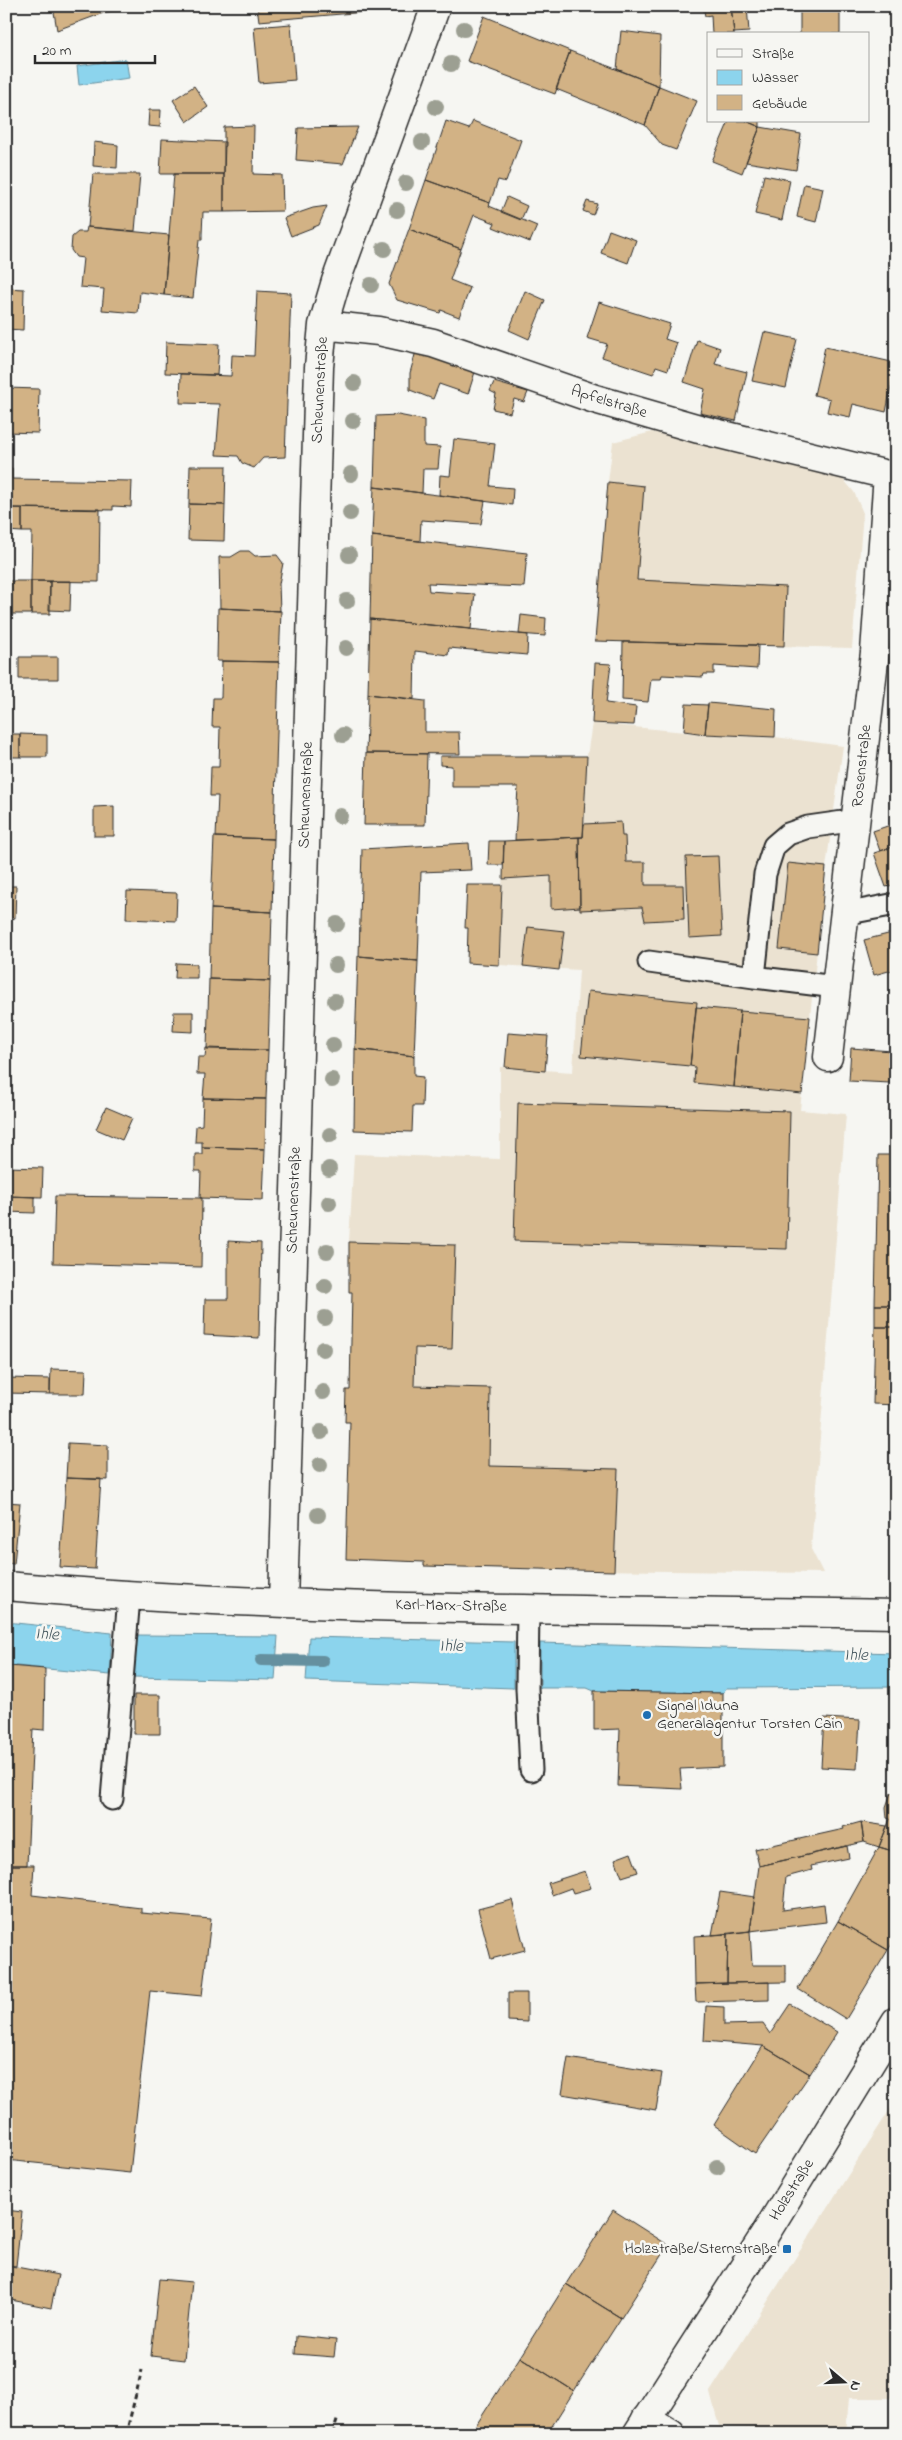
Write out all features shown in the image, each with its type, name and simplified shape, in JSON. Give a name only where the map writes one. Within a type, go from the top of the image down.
[{"type":"street","name":"Scheunenstraße","points":[[283,1603],[319,367],[323,325],[336,281],[436,6]]},
{"type":"street","name":"Apfelstraße","points":[[323,325],[379,331],[433,343],[604,402],[699,429],[892,476]]},
{"type":"street","name":"Rosenstraße","points":[[828,1057],[857,820],[892,476]]},
{"type":"street","name":"Karl-Marx-Straße","points":[[6,1586],[129,1596],[283,1603],[896,1614]]},
{"type":"street","name":"Holzstraße","points":[[641,2426],[764,2236],[896,2021]]},
{"type":"street","points":[[641,2426],[671,2434]]},
{"type":"lane","points":[[754,977],[765,874],[774,846],[788,834],[808,827],[857,820]]},
{"type":"lane","points":[[844,914],[896,904]]},
{"type":"lane","points":[[649,962],[754,977],[836,986]]},
{"type":"lane","points":[[112,1799],[129,1596]]},
{"type":"lane","points":[[528,1608],[527,1688],[531,1770]]},
{"type":"path","points":[[126,2434],[142,2370]]},
{"type":"path","points":[[334,2434],[338,2417]]},
{"type":"shaded area","points":[[652,432],[838,473],[854,492],[863,513],[852,648],[595,641],[613,442]]},
{"type":"shaded area","points":[[592,723],[706,734],[775,737],[843,746],[826,867],[800,1110],[846,1114],[811,1549],[823,1573],[508,1569],[424,1566],[423,1562],[346,1559],[350,1422],[345,1422],[346,1390],[350,1390],[352,1292],[349,1292],[349,1242],[354,1154],[500,1159],[500,1067],[573,1072],[579,970],[499,965],[504,841],[583,837],[587,756]]},
{"type":"shaded area","points":[[896,2100],[896,2398],[849,2398],[846,2433],[719,2426],[710,2392]]},
{"type":"water","points":[[126,59],[129,78],[79,85],[77,66]]},
{"type":"water","points":[[6,1622],[112,1633],[110,1675],[6,1665]]},
{"type":"water","points":[[136,1635],[278,1636],[275,1680],[134,1677]]},
{"type":"water","points":[[309,1637],[514,1642],[514,1688],[306,1681]]},
{"type":"water","points":[[540,1643],[896,1653],[896,1687],[726,1688],[723,1693],[594,1691],[587,1688],[540,1688]]},
{"type":"building","points":[[53,6],[156,7],[106,12],[57,30]]},
{"type":"building","points":[[257,6],[364,6],[365,12],[259,21]]},
{"type":"building","points":[[703,6],[731,6],[734,32],[712,32],[711,15],[705,16]]},
{"type":"building","points":[[731,6],[747,6],[749,32],[734,32]]},
{"type":"building","points":[[800,6],[840,6],[840,32],[800,32]]},
{"type":"building","points":[[484,16],[570,51],[555,94],[467,61]]},
{"type":"building","points":[[291,24],[295,80],[259,83],[254,27]]},
{"type":"building","points":[[621,31],[660,36],[659,86],[617,69]]},
{"type":"building","points":[[570,51],[659,86],[645,125],[556,89]]},
{"type":"building","points":[[194,86],[208,107],[187,122],[173,100]]},
{"type":"building","points":[[659,86],[697,101],[676,150],[662,145],[645,125]]},
{"type":"building","points":[[149,110],[161,110],[160,127],[148,126]]},
{"type":"building","points":[[446,121],[469,129],[473,121],[521,140],[506,182],[498,180],[490,203],[426,180]]},
{"type":"building","points":[[729,122],[748,122],[760,127],[742,173],[712,161]]},
{"type":"building","points":[[748,122],[760,122],[760,127]]},
{"type":"building","points":[[254,126],[253,174],[282,175],[283,211],[224,212],[224,127]]},
{"type":"building","points":[[358,127],[343,164],[296,160],[298,128]]},
{"type":"building","points":[[760,127],[801,134],[796,170],[746,162]]},
{"type":"building","points":[[162,139],[225,142],[224,174],[160,174]]},
{"type":"building","points":[[94,142],[118,145],[117,168],[93,166]]},
{"type":"building","points":[[93,174],[140,174],[135,231],[88,227]]},
{"type":"building","points":[[174,174],[224,174],[224,212],[203,212],[202,240],[199,240],[193,298],[164,295]]},
{"type":"building","points":[[764,175],[790,180],[782,220],[755,214]]},
{"type":"building","points":[[426,180],[490,203],[489,206],[537,226],[530,242],[493,227],[495,223],[474,215],[461,249],[409,229]]},
{"type":"building","points":[[804,184],[823,188],[816,222],[797,217]]},
{"type":"building","points":[[507,197],[527,206],[521,220],[501,212]]},
{"type":"building","points":[[587,201],[597,204],[593,215],[583,211]]},
{"type":"building","points":[[327,206],[319,225],[291,236],[284,218],[313,208]]},
{"type":"building","points":[[87,227],[169,235],[164,295],[140,292],[138,313],[102,310],[104,289],[80,287],[83,258],[76,257],[71,250],[72,237],[78,232],[86,232]]},
{"type":"building","points":[[409,229],[461,249],[450,280],[470,288],[459,317],[441,310],[440,313],[397,300],[389,284]]},
{"type":"building","points":[[609,230],[636,240],[628,263],[601,253]]},
{"type":"building","points":[[6,288],[24,289],[23,330],[6,329]]},
{"type":"building","points":[[257,291],[291,293],[285,457],[263,458],[254,468],[242,463],[238,456],[216,455],[220,404],[180,403],[181,374],[231,376],[232,355],[254,356]]},
{"type":"building","points":[[525,291],[545,300],[529,339],[509,330]]},
{"type":"building","points":[[599,302],[670,324],[665,339],[677,343],[668,370],[656,366],[653,374],[602,357],[607,344],[587,338]]},
{"type":"building","points":[[764,332],[797,339],[786,388],[752,381]]},
{"type":"building","points":[[697,340],[720,348],[715,364],[747,372],[736,421],[700,413],[705,389],[684,382]]},
{"type":"building","points":[[166,342],[219,344],[217,375],[165,373]]},
{"type":"building","points":[[825,347],[896,363],[886,412],[853,404],[850,417],[827,412],[830,399],[814,395]]},
{"type":"building","points":[[416,351],[475,372],[468,394],[439,384],[433,399],[410,390],[410,373]]},
{"type":"building","points":[[494,382],[528,392],[524,402],[514,399],[510,413],[493,409],[496,394],[490,391]]},
{"type":"building","points":[[6,388],[39,389],[38,433],[6,432]]},
{"type":"building","points":[[398,415],[424,420],[424,446],[440,447],[438,469],[423,469],[422,493],[374,487],[376,416]]},
{"type":"building","points":[[454,439],[495,444],[490,486],[513,488],[512,505],[439,495],[440,475],[450,476]]},
{"type":"building","points":[[190,466],[226,466],[225,505],[189,504]]},
{"type":"building","points":[[6,468],[12,468],[12,479],[132,481],[131,507],[113,506],[113,510],[6,508]]},
{"type":"building","points":[[608,482],[644,486],[637,580],[786,587],[784,646],[595,641]]},
{"type":"building","points":[[374,487],[485,501],[481,524],[421,520],[420,541],[372,536]]},
{"type":"building","points":[[189,504],[225,505],[224,541],[188,540]]},
{"type":"building","points":[[6,508],[22,508],[22,532],[6,531]]},
{"type":"building","points":[[22,508],[100,509],[99,582],[31,581],[32,532],[22,532]]},
{"type":"building","points":[[372,536],[527,553],[524,587],[428,583],[429,591],[475,594],[471,629],[370,619]]},
{"type":"building","points":[[241,551],[249,551],[255,556],[277,555],[283,563],[279,584],[280,611],[220,608],[219,557],[231,557]]},
{"type":"building","points":[[6,581],[31,581],[31,614],[6,614]]},
{"type":"building","points":[[31,581],[50,581],[50,614],[31,614]]},
{"type":"building","points":[[50,581],[71,581],[70,611],[49,610]]},
{"type":"building","points":[[218,608],[281,611],[279,662],[217,661]]},
{"type":"building","points":[[521,615],[546,618],[545,636],[519,634]]},
{"type":"building","points":[[370,619],[528,635],[527,655],[449,648],[448,655],[415,651],[414,699],[368,694]]},
{"type":"building","points":[[623,642],[758,645],[757,669],[714,666],[714,674],[704,674],[703,677],[662,675],[661,679],[651,679],[648,702],[622,700]]},
{"type":"building","points":[[19,657],[58,657],[58,679],[19,679]]},
{"type":"building","points":[[222,661],[279,662],[274,839],[216,837],[218,796],[210,796],[211,767],[219,767],[220,727],[212,727],[213,698],[221,698]]},
{"type":"building","points":[[595,663],[611,664],[606,703],[636,707],[634,725],[592,723]]},
{"type":"building","points":[[368,694],[425,701],[425,732],[459,732],[460,754],[366,753]]},
{"type":"building","points":[[708,703],[776,709],[775,737],[705,734]]},
{"type":"building","points":[[686,704],[708,705],[705,734],[684,731]]},
{"type":"building","points":[[6,734],[20,734],[20,757],[6,757]]},
{"type":"building","points":[[20,734],[47,735],[47,757],[20,757]]},
{"type":"building","points":[[366,753],[427,754],[425,825],[364,825]]},
{"type":"building","points":[[440,756],[587,756],[583,837],[515,840],[518,787],[452,787],[452,766],[440,765]]},
{"type":"building","points":[[114,806],[114,836],[94,836],[94,807]]},
{"type":"building","points":[[621,822],[622,836],[625,836],[626,862],[645,862],[645,885],[683,885],[684,919],[645,921],[642,907],[580,910],[579,837],[583,837],[584,824]]},
{"type":"building","points":[[896,823],[896,846],[880,851],[873,831]]},
{"type":"building","points":[[214,837],[274,839],[272,912],[211,909]]},
{"type":"building","points":[[579,837],[580,907],[551,909],[551,876],[503,879],[504,841]]},
{"type":"building","points":[[489,841],[504,841],[503,865],[488,865]]},
{"type":"building","points":[[469,843],[471,870],[421,872],[418,961],[359,956],[362,849]]},
{"type":"building","points":[[896,846],[896,884],[886,887],[874,853]]},
{"type":"building","points":[[718,856],[722,936],[689,938],[686,857]]},
{"type":"building","points":[[788,863],[826,867],[817,953],[779,949]]},
{"type":"building","points":[[467,885],[502,885],[499,965],[467,963],[468,928],[465,928]]},
{"type":"building","points":[[6,886],[16,886],[15,918],[6,918]]},
{"type":"building","points":[[127,891],[177,893],[176,921],[126,919]]},
{"type":"building","points":[[211,909],[272,912],[270,981],[209,979]]},
{"type":"building","points":[[528,927],[564,931],[559,970],[523,966]]},
{"type":"building","points":[[896,932],[896,969],[874,975],[864,940]]},
{"type":"building","points":[[358,956],[418,961],[414,1056],[355,1049]]},
{"type":"building","points":[[176,963],[197,964],[197,978],[175,978]]},
{"type":"building","points":[[209,979],[270,981],[268,1050],[207,1049]]},
{"type":"building","points":[[588,991],[697,1002],[690,1066],[581,1056]]},
{"type":"building","points":[[696,1007],[740,1011],[734,1087],[694,1083],[695,1067],[690,1066]]},
{"type":"building","points":[[740,1011],[810,1017],[802,1094],[734,1087]]},
{"type":"building","points":[[174,1012],[193,1012],[193,1032],[173,1031]]},
{"type":"building","points":[[508,1033],[548,1036],[545,1071],[505,1067]]},
{"type":"building","points":[[206,1048],[268,1050],[266,1099],[203,1098],[205,1074],[197,1074],[198,1057],[205,1057]]},
{"type":"building","points":[[851,1048],[892,1051],[890,1083],[849,1081]]},
{"type":"building","points":[[355,1049],[414,1056],[414,1076],[423,1077],[422,1106],[413,1106],[412,1132],[354,1130]]},
{"type":"building","points":[[203,1098],[266,1099],[265,1149],[202,1147],[202,1142],[195,1142],[196,1126],[202,1125]]},
{"type":"building","points":[[518,1103],[790,1111],[787,1249],[514,1241]]},
{"type":"building","points":[[106,1107],[132,1118],[122,1140],[96,1129]]},
{"type":"building","points":[[202,1147],[265,1149],[263,1200],[200,1198],[201,1171],[195,1171],[195,1154],[202,1154]]},
{"type":"building","points":[[878,1155],[896,1155],[896,1305],[875,1305]]},
{"type":"building","points":[[6,1167],[43,1168],[42,1197],[6,1196]]},
{"type":"building","points":[[6,1196],[35,1197],[35,1213],[6,1212]]},
{"type":"building","points":[[55,1196],[202,1198],[201,1267],[53,1263]]},
{"type":"building","points":[[228,1241],[261,1243],[259,1338],[204,1335],[205,1299],[228,1299]]},
{"type":"building","points":[[349,1242],[455,1245],[452,1349],[415,1348],[414,1386],[490,1388],[489,1466],[618,1469],[614,1571],[424,1566],[424,1562],[346,1559],[350,1422],[345,1422],[346,1390],[350,1390],[352,1292],[349,1292]]},
{"type":"building","points":[[875,1305],[896,1305],[896,1327],[875,1327]]},
{"type":"building","points":[[875,1327],[896,1327],[896,1405],[873,1404]]},
{"type":"building","points":[[51,1369],[86,1370],[85,1394],[50,1394]]},
{"type":"building","points":[[6,1378],[50,1379],[50,1394],[6,1393]]},
{"type":"building","points":[[68,1443],[108,1445],[108,1480],[66,1478]]},
{"type":"building","points":[[66,1478],[101,1479],[95,1569],[60,1567]]},
{"type":"building","points":[[6,1502],[20,1503],[14,1564],[6,1563]]},
{"type":"building","points":[[9,1666],[45,1669],[44,1730],[33,1729],[27,1865],[6,1865],[6,1725]]},
{"type":"building","points":[[594,1691],[723,1693],[723,1767],[680,1769],[682,1789],[618,1786],[620,1729],[594,1730]]},
{"type":"building","points":[[134,1695],[160,1695],[160,1734],[134,1734]]},
{"type":"building","points":[[824,1718],[860,1720],[857,1769],[821,1767]]},
{"type":"building","points":[[891,1793],[896,1795],[896,1852],[879,1847],[890,1819],[887,1818],[886,1807]]},
{"type":"building","points":[[861,1822],[864,1842],[759,1866],[755,1849],[844,1829],[843,1827]]},
{"type":"building","points":[[861,1822],[887,1826],[879,1847],[864,1842]]},
{"type":"building","points":[[847,1846],[849,1858],[811,1866],[812,1870],[786,1877],[783,1910],[824,1904],[826,1922],[750,1931],[759,1866]]},
{"type":"building","points":[[879,1847],[896,1852],[896,1938],[888,1950],[838,1921]]},
{"type":"building","points":[[631,1853],[638,1872],[622,1877],[615,1859]]},
{"type":"building","points":[[6,1865],[34,1865],[32,1895],[141,1908],[141,1913],[211,1919],[202,1996],[150,1991],[130,2173],[6,2160],[6,1993],[11,1946],[6,1945]]},
{"type":"building","points":[[585,1871],[591,1888],[573,1893],[571,1888],[552,1895],[548,1883]]},
{"type":"building","points":[[720,1892],[755,1897],[750,1931],[712,1935]]},
{"type":"building","points":[[512,1900],[525,1950],[491,1959],[478,1909]]},
{"type":"building","points":[[838,1921],[888,1950],[846,2019],[798,1989]]},
{"type":"building","points":[[750,1931],[752,1965],[786,1965],[786,1982],[727,1983],[728,1934]]},
{"type":"building","points":[[728,1934],[727,1983],[695,1984],[694,1936]]},
{"type":"building","points":[[769,1982],[769,2000],[696,2002],[695,1984]]},
{"type":"building","points":[[508,1993],[527,1993],[527,2022],[508,2021]]},
{"type":"building","points":[[790,2004],[837,2032],[810,2074],[763,2046],[704,2041],[706,2006],[724,2007],[724,2025],[763,2024],[770,2034]]},
{"type":"building","points":[[763,2046],[810,2074],[755,2154],[714,2125]]},
{"type":"building","points":[[568,2058],[662,2073],[656,2110],[562,2094]]},
{"type":"building","points":[[6,2210],[22,2212],[16,2266],[6,2265]]},
{"type":"building","points":[[613,2210],[668,2245],[621,2318],[566,2284]]},
{"type":"building","points":[[6,2265],[58,2275],[51,2308],[6,2299]]},
{"type":"building","points":[[159,2279],[192,2282],[184,2360],[151,2356]]},
{"type":"building","points":[[566,2284],[621,2318],[574,2391],[520,2357]]},
{"type":"building","points":[[896,2320],[896,2353],[890,2352]]},
{"type":"building","points":[[296,2336],[336,2340],[334,2357],[295,2354]]},
{"type":"building","points":[[520,2357],[574,2391],[547,2434],[479,2434],[473,2430]]},
{"type":"waterway","name":"Ihle","points":[[261,1660],[323,1661]]},
{"type":"place","name":"Signal Iduna Generalagentur Torsten Cain","points":[[647,1715]]},
{"type":"place","name":"Holzstraße/Sternstraße","points":[[787,2249]]}]
